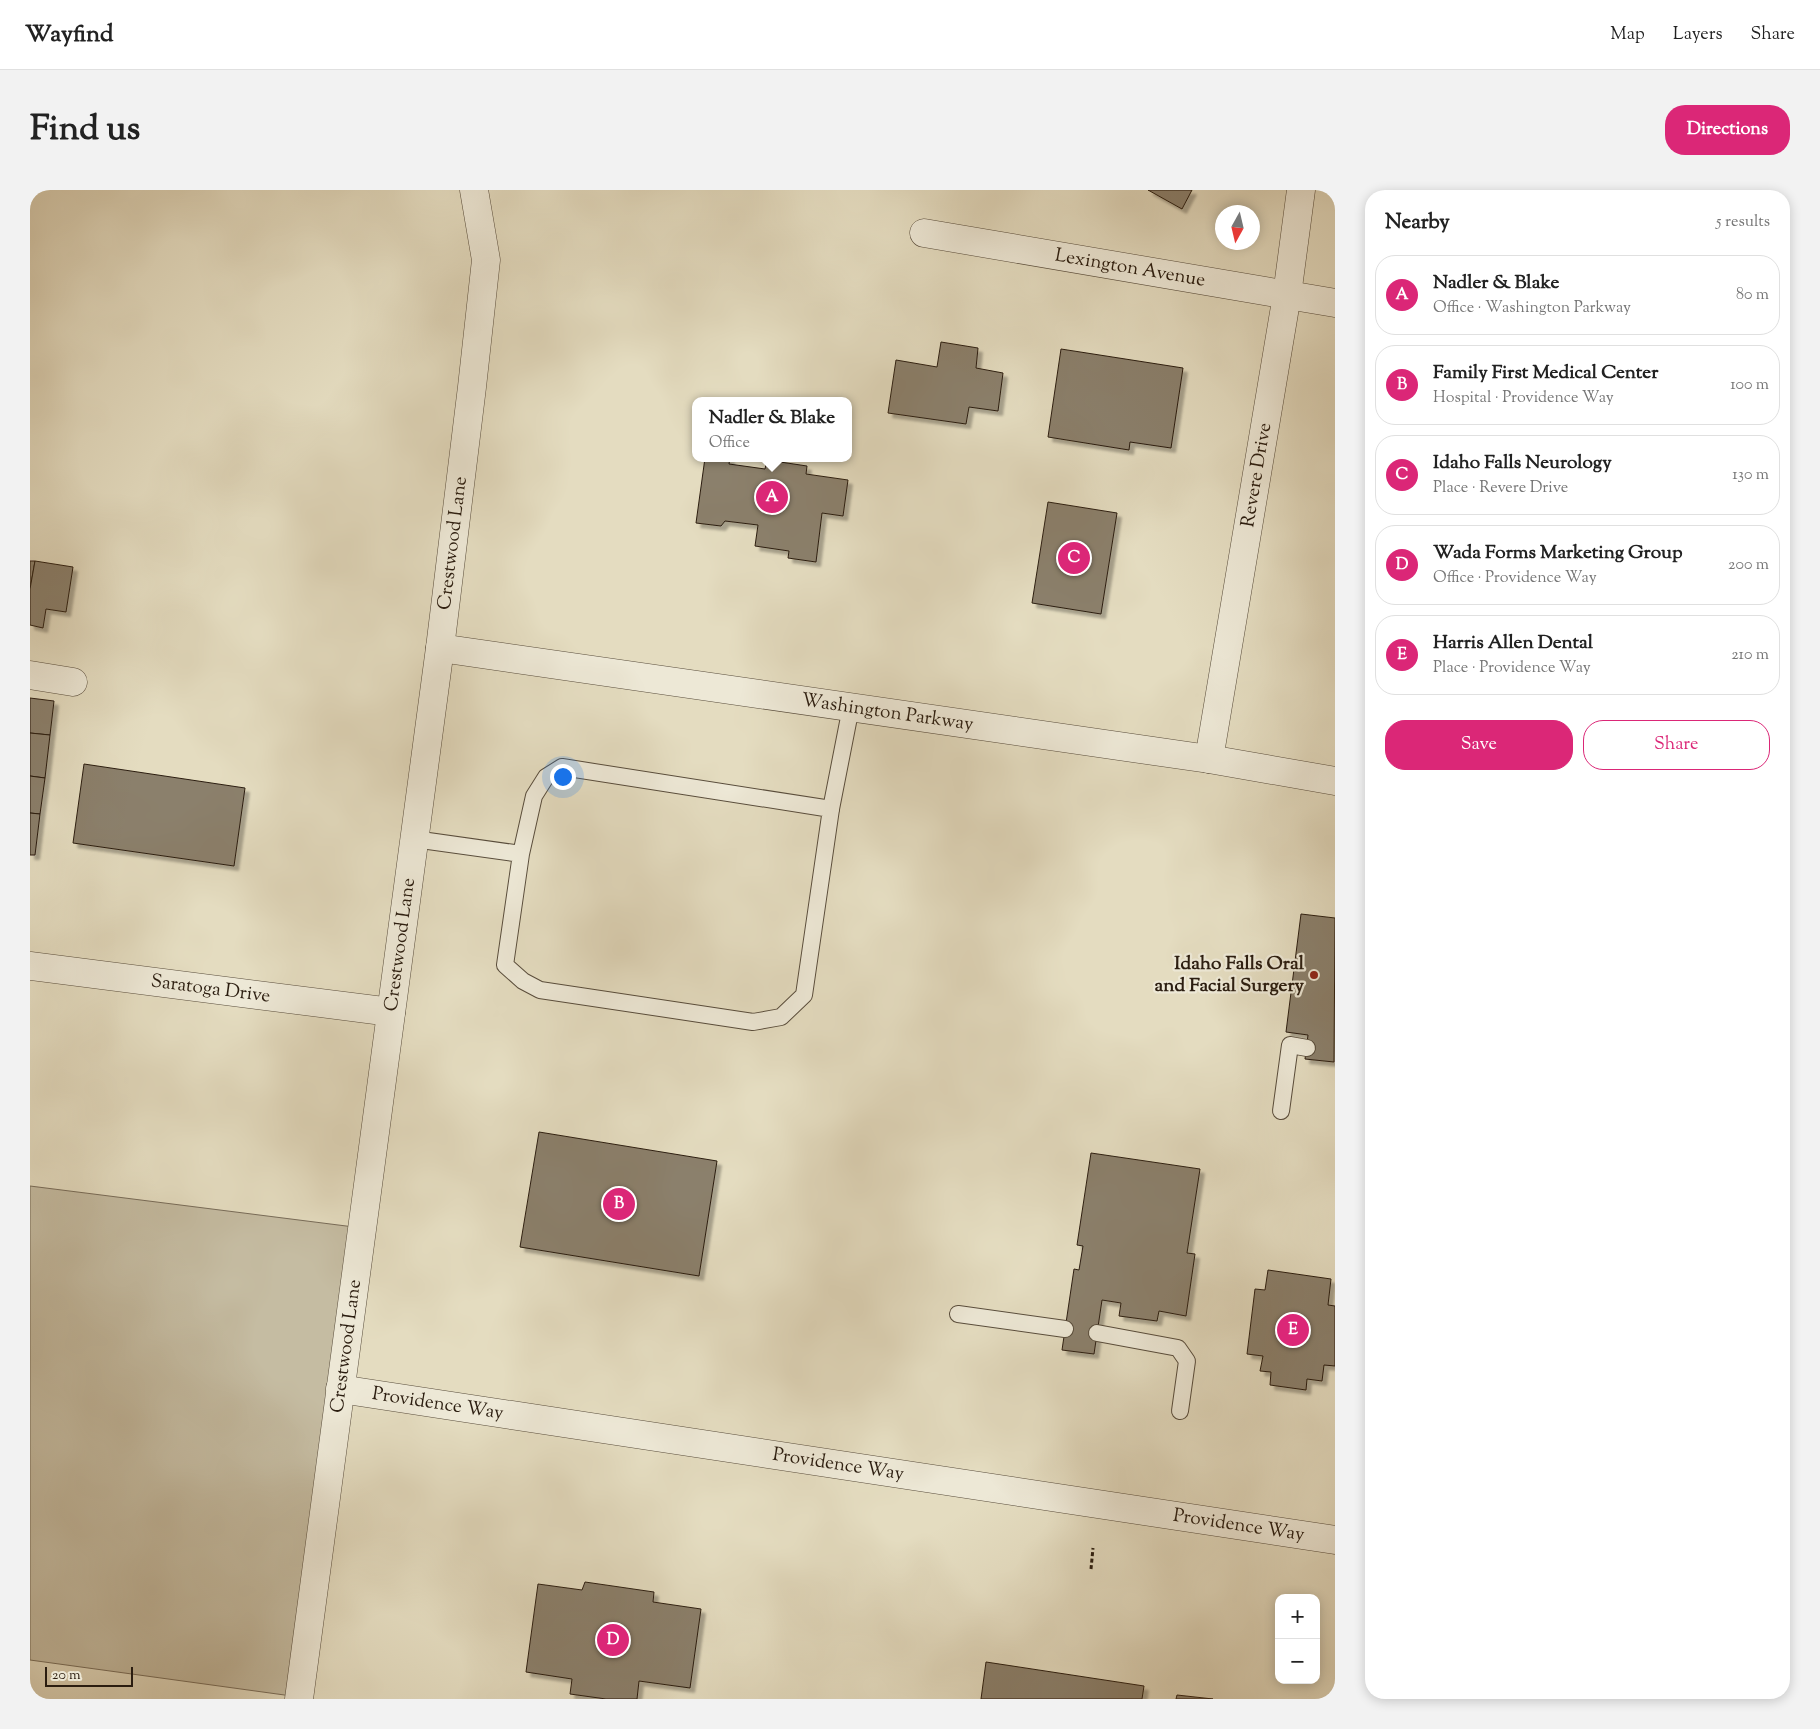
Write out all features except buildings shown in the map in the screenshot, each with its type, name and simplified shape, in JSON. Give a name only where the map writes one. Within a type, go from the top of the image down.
[{"type":"street","name":"Crestwood Lane","points":[[299,1699],[440,648],[486,260],[474,190]]},
{"type":"street","name":"Revere Drive","points":[[1209,759],[1287,295],[1301,190]]},
{"type":"street","name":"Lexington Avenue","points":[[924,233],[1335,303]]},
{"type":"street","name":"Washington Parkway","points":[[440,648],[1209,759],[1335,781]]},
{"type":"street","points":[[30,675],[74,682]]},
{"type":"street","name":"Saratoga Drive","points":[[30,966],[391,1012]]},
{"type":"street","name":"Providence Way","points":[[340,1389],[1335,1540]]},
{"type":"lane","points":[[831,809],[562,767],[546,776],[534,796],[521,854],[505,965],[523,981],[540,990],[753,1022],[781,1017],[804,995],[831,809],[851,707]]},
{"type":"lane","points":[[414,839],[521,854]]},
{"type":"lane","points":[[1281,1112],[1290,1045],[1307,1048]]},
{"type":"lane","points":[[958,1314],[1065,1329]]},
{"type":"lane","points":[[1097,1333],[1178,1348],[1187,1361],[1180,1411]]},
{"type":"path","points":[[1091,1569],[1093,1548]]},
{"type":"shaded area","points":[[30,1186],[362,1228],[299,1697],[30,1660]]},
{"type":"place","name":"Nadler & Blake","points":[[772,497]]},
{"type":"place","name":"Idaho Falls Neurology","points":[[1074,558]]},
{"type":"place","name":"Idaho Falls Oral and Facial Surgery","points":[[1314,975]]},
{"type":"place","name":"Family First Medical Center","points":[[619,1204]]},
{"type":"place","name":"Harris Allen Dental","points":[[1293,1330]]},
{"type":"place","name":"Wada Forms Marketing Group","points":[[613,1640]]}]
